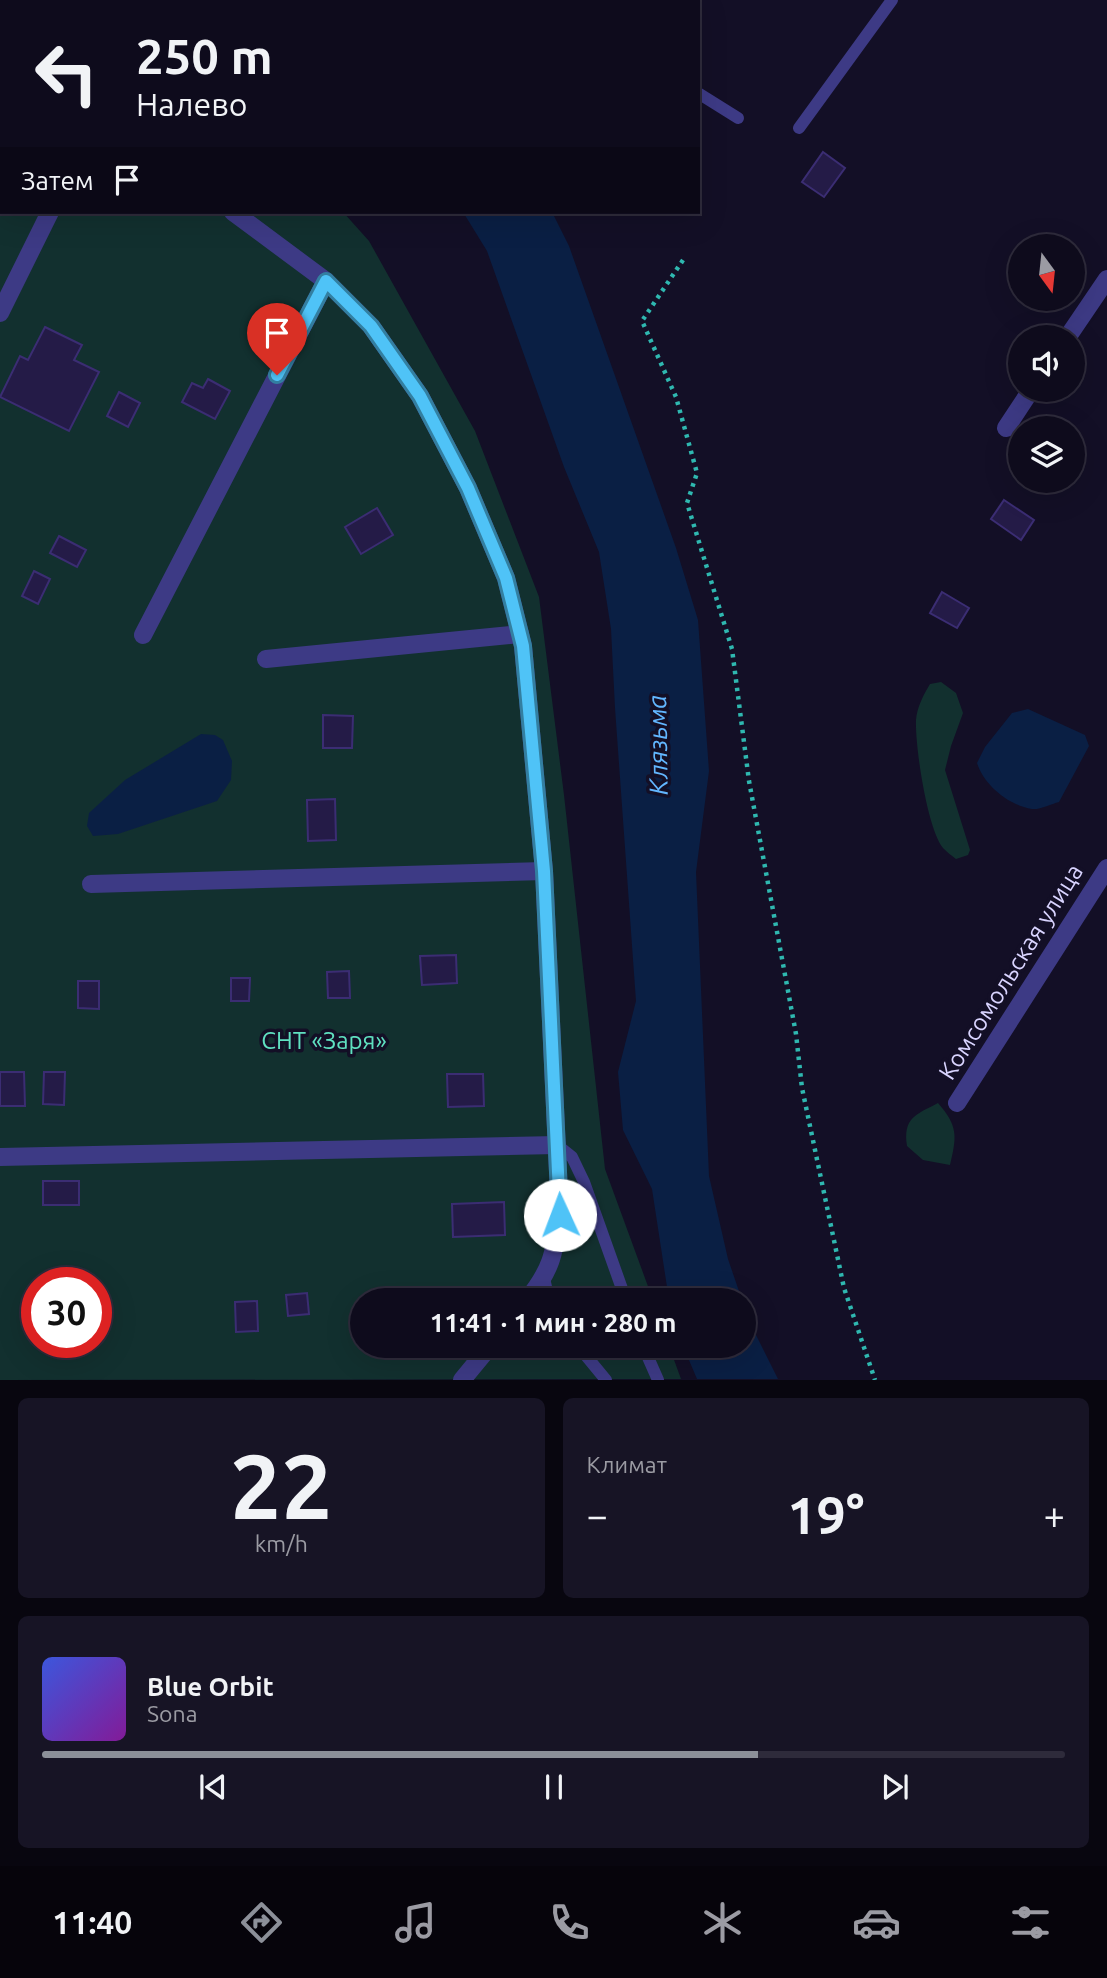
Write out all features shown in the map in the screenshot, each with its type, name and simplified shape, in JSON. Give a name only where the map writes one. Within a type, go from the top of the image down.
[{"type":"street","points":[[0,313],[49,214]]},
{"type":"street","points":[[236,214],[326,281],[371,326],[420,396],[468,488],[506,578],[520,634],[544,871],[560,1215],[555,1247],[544,1278],[536,1288]]},
{"type":"street","points":[[1076,325],[1107,279]]},
{"type":"street","points":[[143,635],[326,281]]},
{"type":"street","points":[[1006,428],[1023,402]]},
{"type":"street","points":[[266,659],[520,634]]},
{"type":"street","name":"Комсомольская улица","points":[[957,1103],[1107,868]]},
{"type":"street","points":[[91,884],[544,871]]},
{"type":"street","points":[[0,1157],[557,1145]]},
{"type":"street","points":[[462,1380],[480,1358]]},
{"type":"lane","points":[[799,128],[892,0]]},
{"type":"lane","points":[[700,94],[738,118]]},
{"type":"lane","points":[[557,1145],[572,1157],[584,1182],[622,1288]]},
{"type":"lane","points":[[544,1278],[546,1288]]},
{"type":"lane","points":[[588,1358],[606,1380]]},
{"type":"lane","points":[[648,1358],[657,1380]]},
{"type":"path","points":[[683,260],[642,321],[676,397],[697,473],[687,503],[732,649],[749,781],[796,1034],[802,1088],[844,1287],[875,1380]]},
{"type":"green space","name":"СНТ «Заря»","points":[[0,214],[345,214],[369,241],[475,431],[539,597],[564,795],[605,1169],[649,1288],[350,1288],[350,1358],[673,1358],[681,1379],[0,1380]]},
{"type":"green space","points":[[941,682],[956,693],[963,713],[945,770],[970,850],[968,855],[956,859],[943,848],[937,838],[927,806],[918,748],[916,720],[919,706],[930,684]]},
{"type":"green space","points":[[938,1103],[949,1118],[954,1132],[950,1165],[923,1160],[907,1146],[909,1123]]},
{"type":"water","name":"Клязьма","points":[[464,214],[553,214],[569,246],[676,548],[698,620],[709,771],[696,872],[709,1176],[728,1259],[738,1288],[667,1288],[652,1189],[623,1130],[618,1072],[636,1001],[611,629],[599,552],[564,467],[487,251]]},
{"type":"water","points":[[1028,709],[1085,735],[1089,746],[1059,802],[1035,809],[1023,807],[998,793],[985,779],[977,763],[985,747],[1012,713]]},
{"type":"water","points":[[201,734],[215,735],[223,740],[232,761],[231,780],[217,801],[118,834],[93,836],[87,826],[89,813],[125,780]]},
{"type":"water","points":[[756,1335],[778,1379],[697,1379],[688,1358],[756,1358]]},
{"type":"building","points":[[823,152],[845,168],[824,197],[802,182]]},
{"type":"building","points":[[45,327],[82,345],[74,360],[99,372],[69,431],[0,397],[20,356],[28,360]]},
{"type":"building","points":[[208,379],[230,391],[215,419],[182,402],[192,383],[203,388]]},
{"type":"building","points":[[119,392],[140,403],[128,427],[107,416]]},
{"type":"building","points":[[1004,500],[1034,520],[1021,540],[991,519]]},
{"type":"building","points":[[377,508],[393,535],[361,554],[345,527]]},
{"type":"building","points":[[59,536],[86,550],[77,567],[50,553]]},
{"type":"building","points":[[34,571],[50,579],[38,604],[22,596]]},
{"type":"building","points":[[942,592],[969,608],[957,628],[930,613]]},
{"type":"building","points":[[323,715],[353,716],[352,748],[323,748]]},
{"type":"building","points":[[335,799],[336,840],[308,841],[307,800]]},
{"type":"building","points":[[456,955],[457,983],[422,985],[420,956]]},
{"type":"building","points":[[349,971],[350,998],[328,998],[327,972]]},
{"type":"building","points":[[231,978],[250,978],[249,1001],[231,1001]]},
{"type":"building","points":[[78,981],[99,981],[99,1009],[78,1008]]},
{"type":"building","points":[[0,1072],[24,1072],[25,1106],[0,1106]]},
{"type":"building","points":[[44,1072],[65,1072],[64,1105],[43,1104]]},
{"type":"building","points":[[447,1074],[483,1074],[484,1106],[448,1107]]},
{"type":"building","points":[[43,1181],[79,1181],[79,1205],[43,1205]]},
{"type":"building","points":[[504,1202],[505,1235],[453,1237],[452,1204]]},
{"type":"building","points":[[307,1293],[309,1314],[288,1316],[286,1295]]},
{"type":"building","points":[[257,1301],[258,1331],[236,1332],[235,1302]]},
{"type":"route","points":[[277,375],[326,281],[371,326],[420,396],[468,488],[506,578],[523,646],[544,871],[560,1215]]}]
